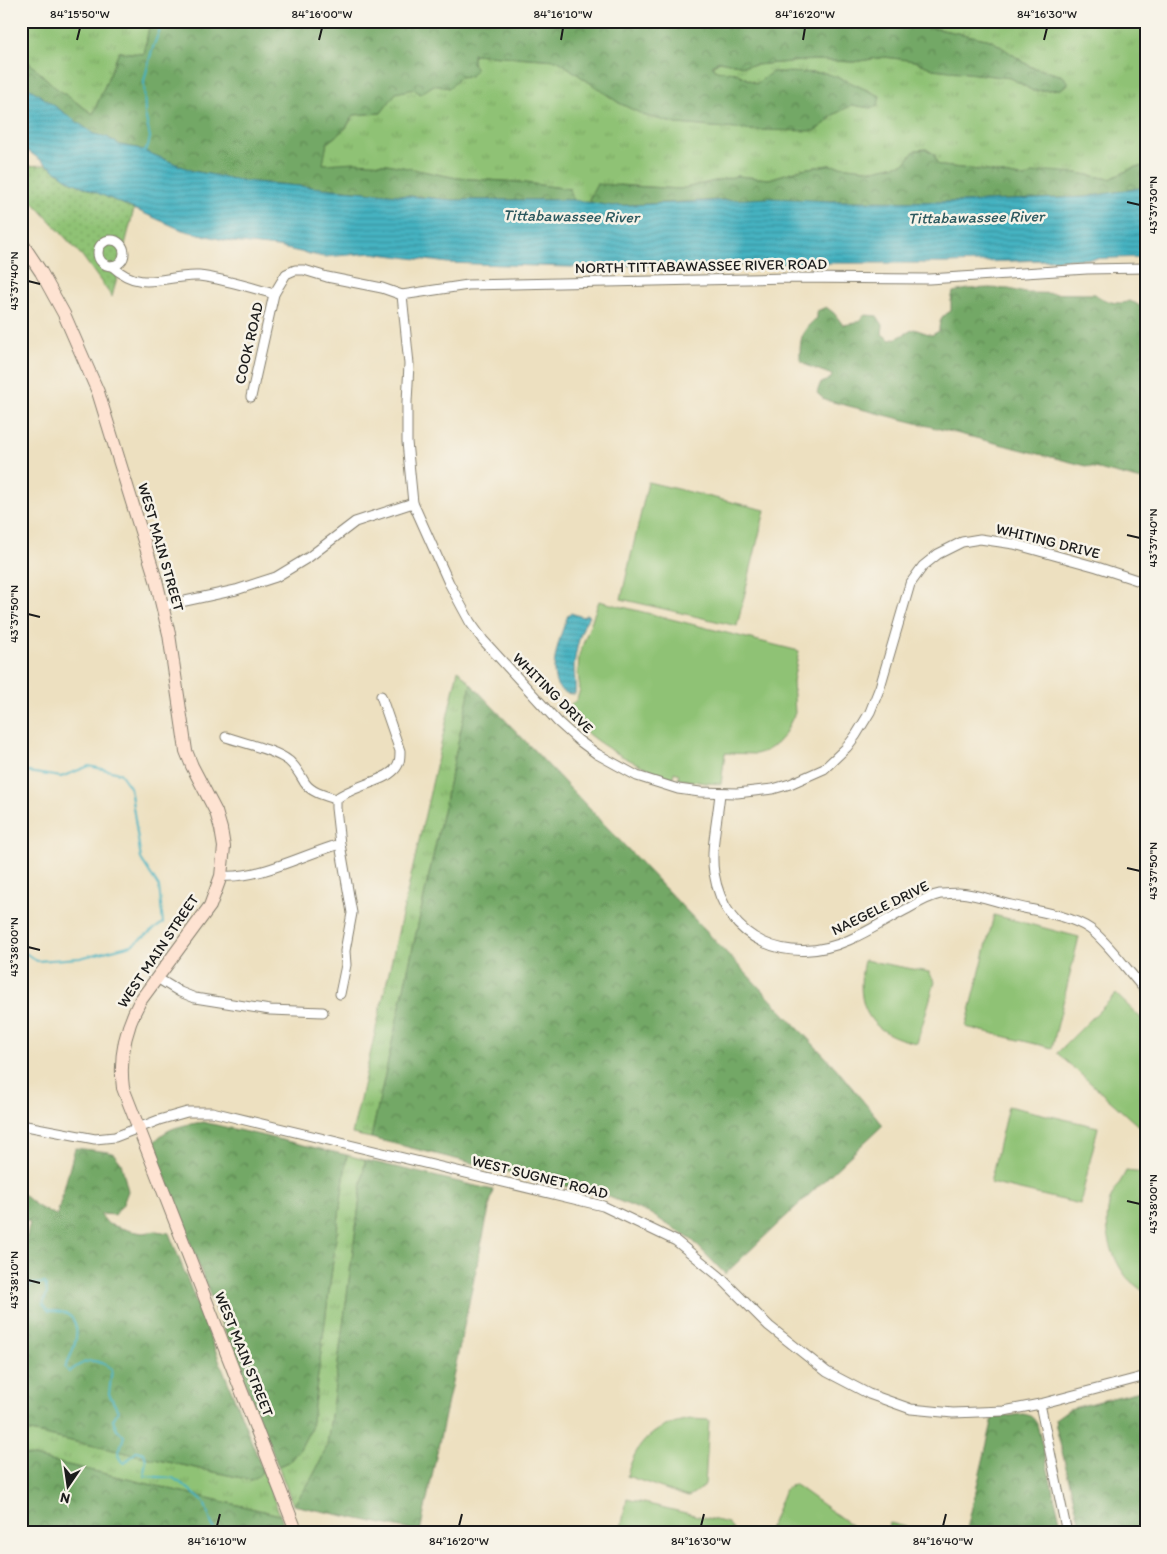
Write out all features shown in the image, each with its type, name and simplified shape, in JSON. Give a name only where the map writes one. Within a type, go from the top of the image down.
[{"type":"street","name":"WEST MAIN STREET","points":[[21,242],[41,272],[64,314],[98,392],[156,580],[169,634],[186,751],[216,812],[224,848],[221,876],[210,906],[133,1013],[122,1052],[121,1076],[123,1088],[298,1533]]},
{"type":"street","points":[[112,266],[122,276],[139,281],[196,276],[218,278],[274,294]]},
{"type":"street","name":"NORTH TITTABAWASSEE RIVER ROAD","points":[[274,294],[286,274],[295,270],[304,270],[327,277],[382,288],[402,295],[468,285],[770,278],[929,279],[1087,269],[1146,268]]},
{"type":"street","name":"COOK ROAD","points":[[251,397],[274,294]]},
{"type":"street","name":"WHITING DRIVE","points":[[402,295],[409,364],[406,402],[407,442],[413,503],[449,583],[470,622],[498,657],[558,722],[597,754],[637,776],[678,789],[720,793],[755,792],[790,784],[824,769],[847,747],[870,712],[880,687],[910,584],[923,566],[938,554],[962,542],[980,539],[998,541],[1097,567],[1146,584]]},
{"type":"street","points":[[162,606],[227,593],[276,577],[309,556],[355,522],[413,503]]},
{"type":"street","points":[[340,994],[346,965],[345,951],[352,913],[340,844],[336,800],[344,793],[389,774],[400,761],[400,751],[381,696]]},
{"type":"street","points":[[226,737],[258,747],[287,760],[298,770],[306,785],[318,793],[336,800]]},
{"type":"street","name":"NAEGELE DRIVE","points":[[720,793],[714,854],[714,871],[717,886],[732,919],[752,937],[771,946],[787,950],[806,951],[829,948],[850,940],[919,902],[938,895],[959,893],[1077,921],[1097,934],[1146,991]]},
{"type":"street","points":[[221,876],[242,876],[256,873],[340,844]]},
{"type":"street","points":[[158,978],[180,992],[195,998],[270,1010],[323,1012]]},
{"type":"street","name":"WEST SUGNET ROAD","points":[[21,1125],[95,1139],[115,1137],[159,1120],[187,1112],[212,1112],[602,1206],[676,1241],[719,1276],[776,1332],[827,1372],[869,1394],[911,1409],[953,1413],[993,1412],[1040,1404],[1146,1376]]},
{"type":"street","points":[[1040,1404],[1067,1533]]},
{"type":"green space","points":[[21,21],[150,21],[144,54],[119,52],[93,114],[56,88],[21,55]]},
{"type":"green space","points":[[150,21],[899,21],[991,40],[1031,67],[1063,76],[1068,83],[1061,89],[1033,91],[1011,78],[933,69],[915,61],[885,57],[853,62],[813,60],[744,66],[719,61],[712,65],[716,70],[736,73],[756,84],[772,72],[825,73],[880,96],[878,106],[870,108],[852,105],[833,115],[815,131],[749,130],[677,124],[646,116],[619,103],[557,60],[473,54],[473,64],[476,69],[470,76],[459,77],[450,88],[434,85],[420,94],[414,89],[396,93],[381,113],[353,115],[346,128],[327,143],[323,164],[355,162],[387,164],[457,178],[518,182],[570,189],[573,200],[453,200],[244,181],[193,171],[137,148],[120,145],[107,137],[94,134],[21,82],[21,55],[56,88],[93,114],[119,52],[144,54]]},
{"type":"green space","points":[[899,21],[1146,21],[1146,166],[1135,167],[1110,179],[1077,173],[1032,174],[1025,178],[988,171],[943,166],[937,164],[934,154],[926,149],[915,150],[905,163],[874,170],[829,165],[802,169],[769,179],[737,176],[680,189],[619,185],[589,199],[592,203],[573,200],[570,189],[518,182],[457,178],[387,164],[322,165],[327,143],[346,128],[354,115],[381,113],[395,93],[414,88],[420,93],[434,85],[450,88],[459,77],[470,76],[473,54],[557,60],[619,103],[646,116],[677,124],[749,130],[827,122],[833,115],[852,105],[870,108],[880,96],[825,73],[772,72],[757,84],[736,73],[716,70],[712,66],[720,61],[744,66],[814,60],[853,62],[885,57],[915,61],[933,69],[1011,78],[1033,91],[1061,89],[1068,83],[1063,76],[1031,67],[991,40]]},
{"type":"green space","points":[[926,149],[934,154],[937,164],[943,166],[988,171],[1025,178],[1032,174],[1047,171],[1077,173],[1110,179],[1135,167],[1146,166],[1146,187],[1086,197],[962,202],[718,200],[612,206],[592,203],[589,199],[597,184],[680,189],[737,176],[769,179],[802,169],[829,165],[874,170],[905,163],[915,150]]},
{"type":"green space","points":[[47,165],[70,181],[134,209],[112,297],[83,257],[21,189],[21,166]]},
{"type":"green space","points":[[989,288],[1009,289],[1025,293],[1095,294],[1111,302],[1121,303],[1129,301],[1146,310],[1146,481],[825,400],[817,393],[820,384],[831,378],[832,375],[808,366],[800,360],[802,336],[807,327],[817,318],[817,311],[826,307],[834,313],[843,325],[856,323],[865,315],[877,316],[883,325],[882,334],[890,340],[914,329],[932,335],[939,331],[942,319],[951,311],[953,292]]},
{"type":"green space","points":[[648,482],[765,510],[737,626],[621,599]]},
{"type":"green space","points":[[599,601],[799,651],[793,681],[795,713],[784,735],[766,751],[756,754],[725,753],[721,784],[678,779],[679,774],[674,772],[673,778],[627,759],[601,744],[564,712],[577,699],[580,690],[578,673],[579,655]]},
{"type":"green space","points":[[458,670],[471,684],[371,1138],[352,1134]]},
{"type":"green space","points":[[471,684],[835,1067],[883,1125],[725,1274],[692,1240],[651,1214],[609,1197],[371,1138]]},
{"type":"green space","points":[[994,915],[1079,937],[1052,1048],[966,1027]]},
{"type":"green space","points":[[864,960],[929,972],[935,982],[917,1043],[887,1033],[876,1025],[869,1016],[861,992]]},
{"type":"green space","points":[[1116,994],[1146,1023],[1146,1129],[1144,1131],[1057,1053]]},
{"type":"green space","points":[[1008,1106],[1098,1127],[1080,1204],[990,1183]]},
{"type":"green space","points":[[203,1122],[347,1155],[311,1428],[300,1449],[289,1462],[278,1466],[210,1295],[153,1144],[169,1130]]},
{"type":"green space","points":[[75,1148],[109,1152],[114,1154],[121,1163],[128,1191],[123,1204],[115,1215],[100,1214],[108,1224],[143,1233],[156,1231],[169,1233],[262,1468],[260,1474],[255,1478],[251,1480],[21,1430],[21,1264],[30,1222],[21,1219],[21,1192],[37,1206],[57,1215]]},
{"type":"green space","points":[[347,1155],[365,1160],[327,1446],[312,1477],[293,1505],[278,1466],[289,1462],[300,1449],[311,1428]]},
{"type":"green space","points":[[365,1160],[493,1190],[420,1532],[293,1505],[312,1477],[327,1446]]},
{"type":"green space","points":[[1126,1171],[1146,1173],[1146,1293],[1125,1275],[1115,1258],[1109,1238],[1108,1208],[1111,1198]]},
{"type":"green space","points":[[1140,1391],[1146,1394],[1146,1533],[1082,1533],[1055,1419],[1069,1409]]},
{"type":"green space","points":[[1023,1414],[1031,1417],[1037,1424],[1063,1533],[966,1533],[993,1418]]},
{"type":"green space","points":[[691,1419],[709,1420],[705,1485],[688,1497],[627,1476],[635,1453],[649,1437],[667,1425]]},
{"type":"green space","points":[[21,1430],[251,1480],[262,1472],[262,1468],[280,1515],[21,1454]]},
{"type":"green space","points":[[21,1454],[280,1515],[287,1533],[21,1533]]},
{"type":"green space","points":[[794,1484],[862,1533],[768,1533],[785,1489]]},
{"type":"green space","points":[[627,1499],[728,1523],[735,1533],[620,1533]]},
{"type":"green space","points":[[890,1523],[930,1533],[887,1533]]},
{"type":"water","name":"Tittabawassee River","points":[[21,82],[94,134],[107,137],[120,145],[137,148],[193,171],[244,181],[453,200],[573,200],[612,206],[769,198],[831,201],[962,202],[1086,197],[1146,187],[1146,257],[947,263],[637,265],[595,268],[448,263],[372,253],[324,257],[277,247],[232,242],[182,230],[70,181],[21,146]]},
{"type":"water","points":[[571,613],[583,617],[587,614],[589,617],[581,633],[574,666],[575,694],[564,692],[557,685],[554,674],[557,648],[568,615]]},
{"type":"waterway","points":[[143,152],[148,147],[150,137],[145,114],[144,81],[152,50],[163,21]]},
{"type":"waterway","points":[[21,771],[61,777],[89,766],[120,773],[130,787],[141,859],[159,887],[163,923],[132,945],[80,958],[37,961],[21,950]]},
{"type":"waterway","points":[[21,1291],[33,1284],[45,1283],[47,1293],[43,1304],[49,1311],[65,1313],[75,1324],[76,1339],[65,1367],[69,1372],[90,1361],[100,1362],[112,1369],[109,1394],[118,1411],[113,1420],[117,1429],[124,1436],[118,1455],[121,1461],[125,1463],[137,1451],[144,1453],[146,1460],[145,1476],[173,1478],[185,1486],[204,1502],[214,1530],[218,1533]]}]
